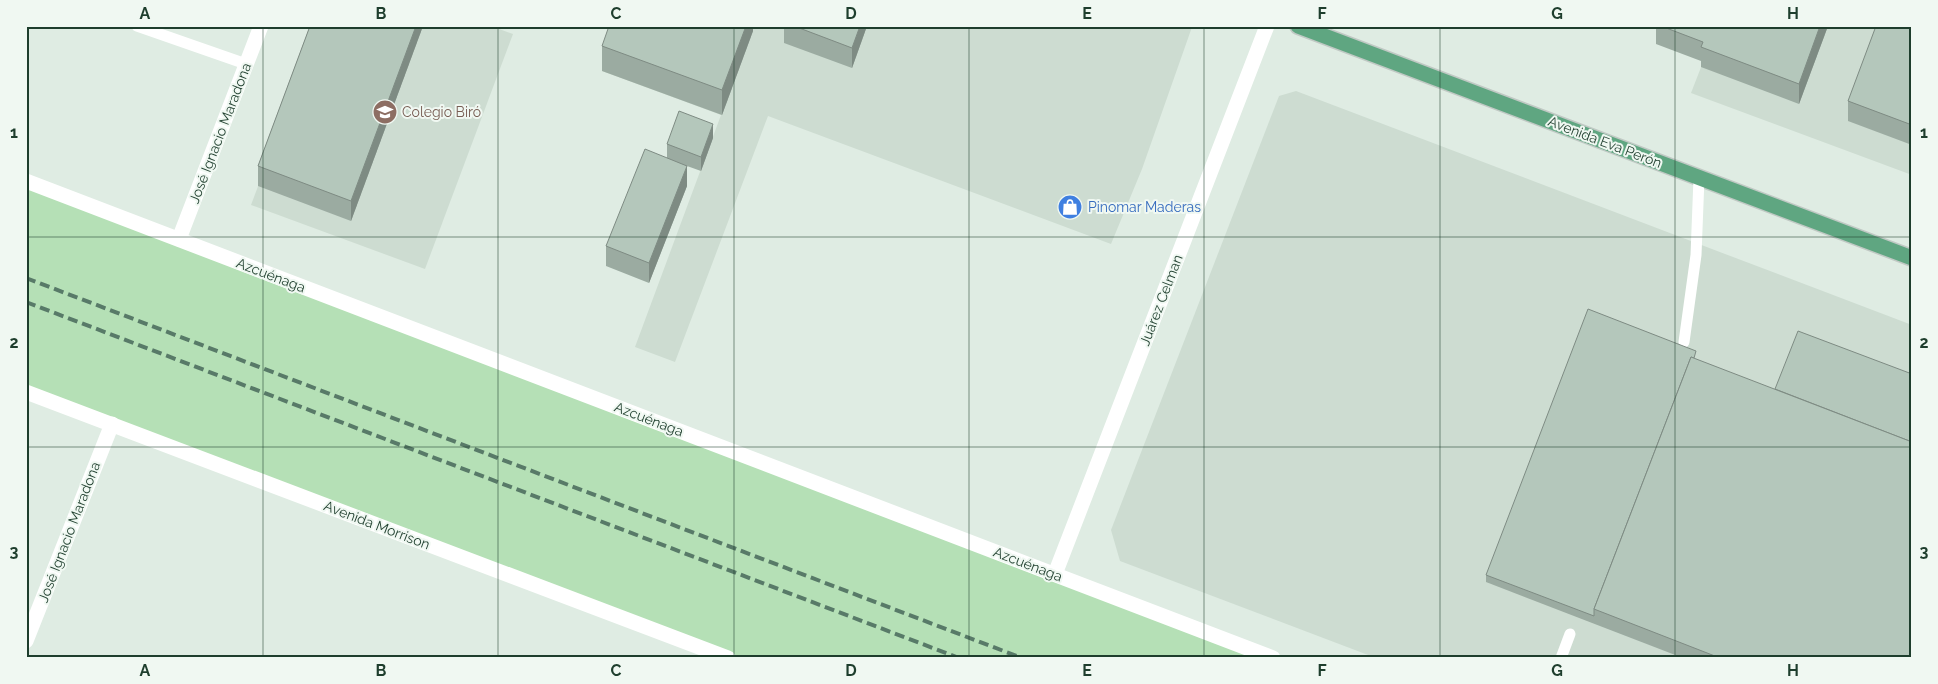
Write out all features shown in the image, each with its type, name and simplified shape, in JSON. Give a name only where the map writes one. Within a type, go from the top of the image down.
[{"type":"main road","name":"Avenida Eva Perón","points":[[1298,26],[1912,258]]},
{"type":"street","name":"José Ignacio Maradona","points":[[179,239],[261,26]]},
{"type":"street","name":"Juárez Celman","points":[[1055,574],[1267,26]]},
{"type":"street","name":"Azcuénaga","points":[[26,181],[1273,658]]},
{"type":"street","name":"Avenida Morrison","points":[[26,392],[728,658]]},
{"type":"street","name":"José Ignacio Maradona","points":[[26,641],[112,424]]},
{"type":"lane","points":[[137,26],[246,64]]},
{"type":"lane","points":[[1684,342],[1696,255],[1699,178]]},
{"type":"lane","points":[[1561,658],[1570,634]]},
{"type":"shaded area","name":"Colegio Biró","points":[[318,26],[491,26],[513,34],[425,269],[251,205]]},
{"type":"shaded area","name":"Pinomar Maderas","points":[[618,26],[1192,27],[1142,169],[1111,244],[768,116],[675,362],[635,347],[721,115],[602,71]]},
{"type":"shaded area","points":[[1717,26],[1912,26],[1912,175],[1691,93]]},
{"type":"shaded area","points":[[1296,91],[1912,325],[1912,658],[1376,658],[1120,561],[1111,530],[1279,96]]},
{"type":"green space","points":[[26,181],[1273,658],[728,658],[26,392]]},
{"type":"building","points":[[310,26],[416,26],[351,201],[258,166]]},
{"type":"building","points":[[609,26],[746,26],[722,90],[602,46]]},
{"type":"building","points":[[794,26],[860,26],[852,48]]},
{"type":"building","points":[[1661,26],[1820,26],[1799,84],[1701,47],[1703,42]]},
{"type":"building","points":[[1876,26],[1912,26],[1912,125],[1848,101]]},
{"type":"building","points":[[679,111],[713,124],[701,157],[667,144]]},
{"type":"building","points":[[645,149],[687,166],[649,263],[606,246]]},
{"type":"building","points":[[1588,309],[1696,351],[1694,358],[1691,357],[1594,609],[1594,616],[1486,575]]},
{"type":"building","points":[[1798,331],[1912,374],[1912,442],[1775,389]]},
{"type":"building","points":[[1691,357],[1912,442],[1912,658],[1720,658],[1594,609]]},
{"type":"railway","points":[[26,278],[1022,658]]},
{"type":"railway","points":[[26,302],[959,658]]},
{"type":"place","name":"Colegio Biró","points":[[385,112]]},
{"type":"place","name":"Pinomar Maderas","points":[[1070,207]]}]
